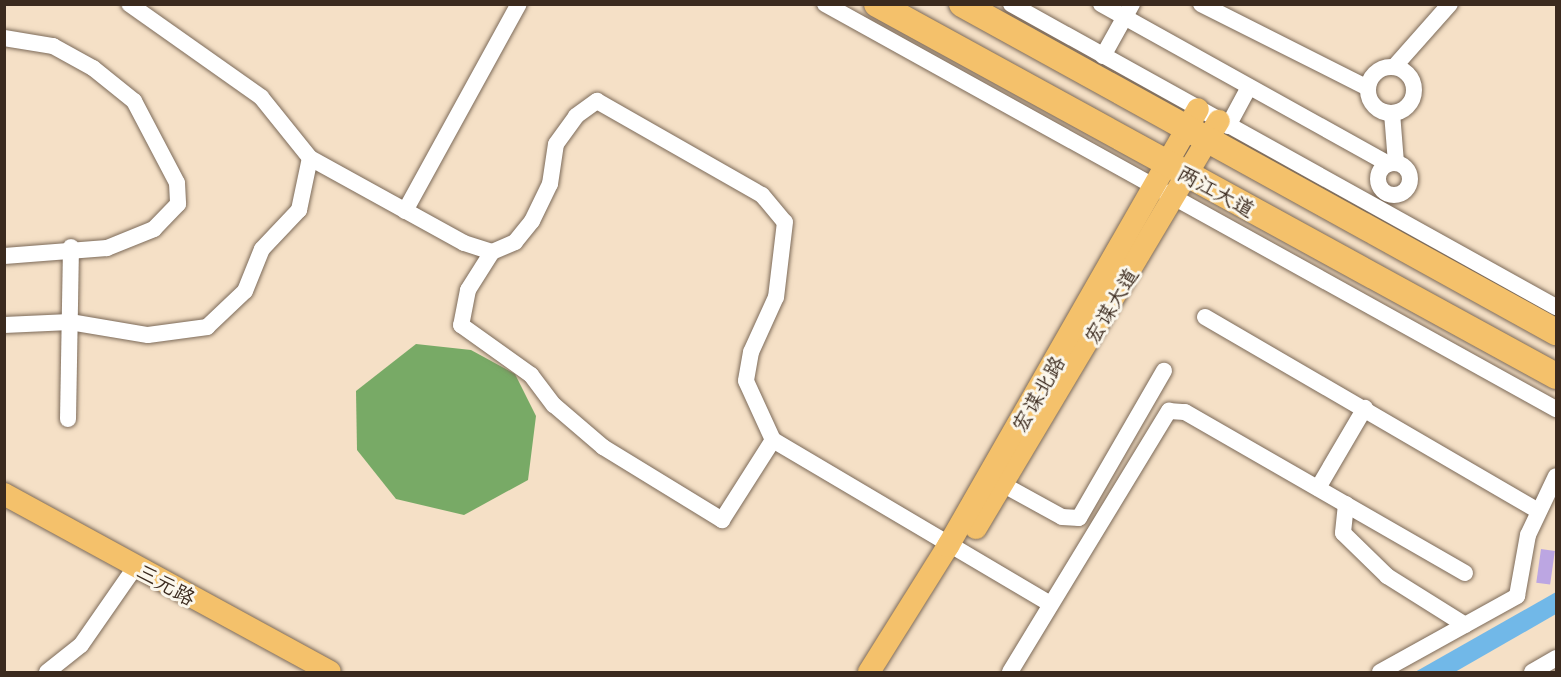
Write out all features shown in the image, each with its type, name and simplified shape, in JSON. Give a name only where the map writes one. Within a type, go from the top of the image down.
[{"type":"highway","name":"两江大道","points":[[877,4],[1557,376]]},
{"type":"highway","name":"两江大道","points":[[962,4],[1208,125],[1557,332]]},
{"type":"main road","points":[[1178,169],[1208,125]]},
{"type":"main road","name":"宏谋北路","points":[[869,672],[954,550],[1178,169]]},
{"type":"main road","name":"宏谋大道","points":[[887,672],[954,550],[1002,484],[1165,193]]},
{"type":"main road","name":"三元路","points":[[4,494],[330,672]]},
{"type":"main road","name":"三元路","points":[[4,507],[131,573],[308,672]]},
{"type":"street","points":[[129,4],[261,97],[310,158],[405,211],[492,252]]},
{"type":"street","points":[[825,4],[1557,409]]},
{"type":"street","points":[[1011,4],[1103,56],[1208,125],[1380,209],[1557,307]]},
{"type":"street","points":[[1101,4],[1128,11],[1249,87],[1392,164],[1406,168],[1409,183],[1403,192],[1388,194]]},
{"type":"street","points":[[1201,4],[1368,88],[1378,108],[1392,113],[1406,107],[1414,94],[1411,79],[1394,67]]},
{"type":"street","points":[[1368,88],[1374,75],[1394,67],[1450,4]]},
{"type":"street","points":[[405,211],[513,7]]},
{"type":"street","points":[[1103,56],[1128,11]]},
{"type":"street","points":[[4,38],[53,46],[93,68],[134,101],[177,183],[178,204],[154,229],[107,248],[71,247],[22,259],[4,256]]},
{"type":"street","points":[[1208,125],[1249,87]]},
{"type":"street","points":[[773,440],[722,520],[603,447],[554,405],[531,375],[461,325],[468,290],[492,252],[515,242],[532,221],[550,184],[556,144],[576,116],[597,101],[762,195],[785,222],[776,297],[752,352],[746,381],[773,440],[954,550],[1050,604]]},
{"type":"street","points":[[1388,194],[1378,178],[1392,164],[1392,113]]},
{"type":"street","points":[[4,324],[70,322],[148,335],[207,327],[245,291],[262,249],[299,210],[310,158]]},
{"type":"street","points":[[1380,209],[1388,194]]},
{"type":"street","points":[[68,419],[71,247]]},
{"type":"street","points":[[1205,317],[1537,510]]},
{"type":"street","points":[[1002,484],[1062,518],[1079,518],[1164,371]]},
{"type":"street","points":[[1318,488],[1365,408]]},
{"type":"street","points":[[1010,672],[1169,411],[1185,412],[1466,573]]},
{"type":"street","points":[[1380,672],[1517,596],[1537,510],[1557,476]]},
{"type":"street","points":[[1346,504],[1343,533],[1387,576],[1465,625]]},
{"type":"street","points":[[47,672],[81,645],[131,573]]},
{"type":"street","points":[[1532,672],[1557,658]]},
{"type":"green space","points":[[416,344],[471,350],[515,374],[536,416],[528,480],[464,515],[396,499],[357,450],[356,391]]},
{"type":"water","points":[[1556,592],[1556,614],[1455,672],[1415,672]]},
{"type":"building","points":[[1541,549],[1555,551],[1550,585],[1536,583]]}]
